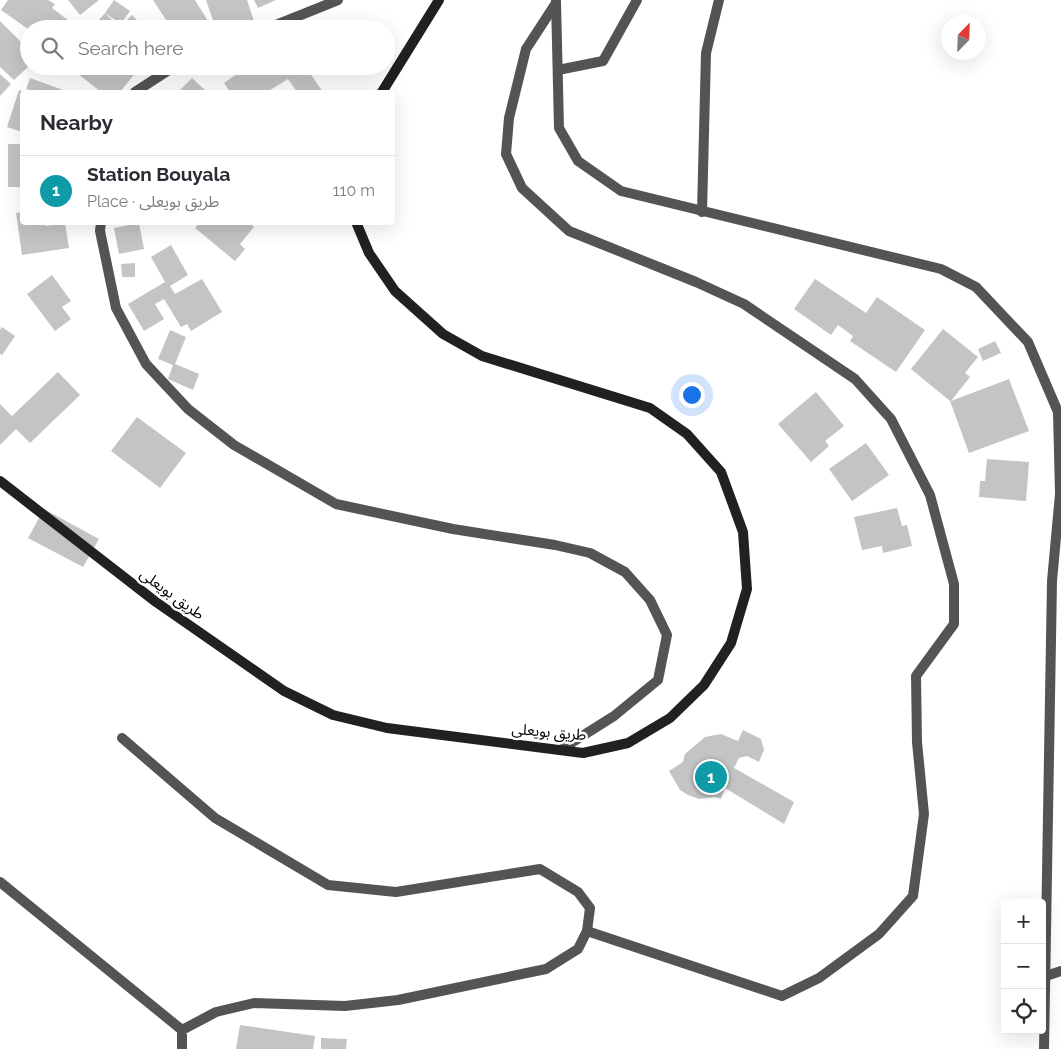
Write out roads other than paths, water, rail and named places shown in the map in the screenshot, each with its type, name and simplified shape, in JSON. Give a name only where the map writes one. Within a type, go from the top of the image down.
[{"type":"main road","points":[[395,71],[439,0]]},
{"type":"main road","points":[[383,90],[393,75]]},
{"type":"main road","name":"طريق بويعلى","points":[[0,481],[156,602],[284,692],[334,715],[387,728],[583,753],[628,744],[670,718],[704,685],[732,643],[747,589],[743,532],[721,472],[687,434],[650,408],[482,356],[443,334],[395,292],[369,253],[357,225]]},
{"type":"street","points":[[288,20],[338,0]]},
{"type":"street","points":[[558,70],[603,61],[637,0]]},
{"type":"street","points":[[702,212],[706,53],[719,0]]},
{"type":"street","points":[[556,1],[559,128],[578,161],[622,191],[941,269],[976,287],[1028,342],[1058,412],[1060,494],[1052,581],[1046,976],[1061,971]]},
{"type":"street","points":[[556,1],[526,49],[509,118],[506,154],[522,188],[569,230],[696,282],[744,304],[855,379],[891,419],[930,495],[954,584],[954,624],[916,676],[917,742],[924,814],[913,896],[879,934],[819,978],[782,996],[587,931]]},
{"type":"street","points":[[138,90],[161,75]]},
{"type":"street","points":[[101,225],[100,231],[116,308],[146,364],[188,409],[234,445],[336,504],[453,529],[590,553],[625,572],[650,600],[667,635],[658,680],[614,716],[560,750]]},
{"type":"street","points":[[122,738],[215,818],[328,885],[396,892],[540,869],[578,892],[590,908],[587,931],[578,949],[546,969],[398,1000],[345,1006],[254,1004],[216,1012],[182,1030]]},
{"type":"street","points":[[0,882],[182,1030]]},
{"type":"street","points":[[1044,1049],[1046,989]]},
{"type":"street","points":[[182,1030],[182,1049]]},
{"type":"place","name":"Station Bouyala","points":[[711,777]]}]
